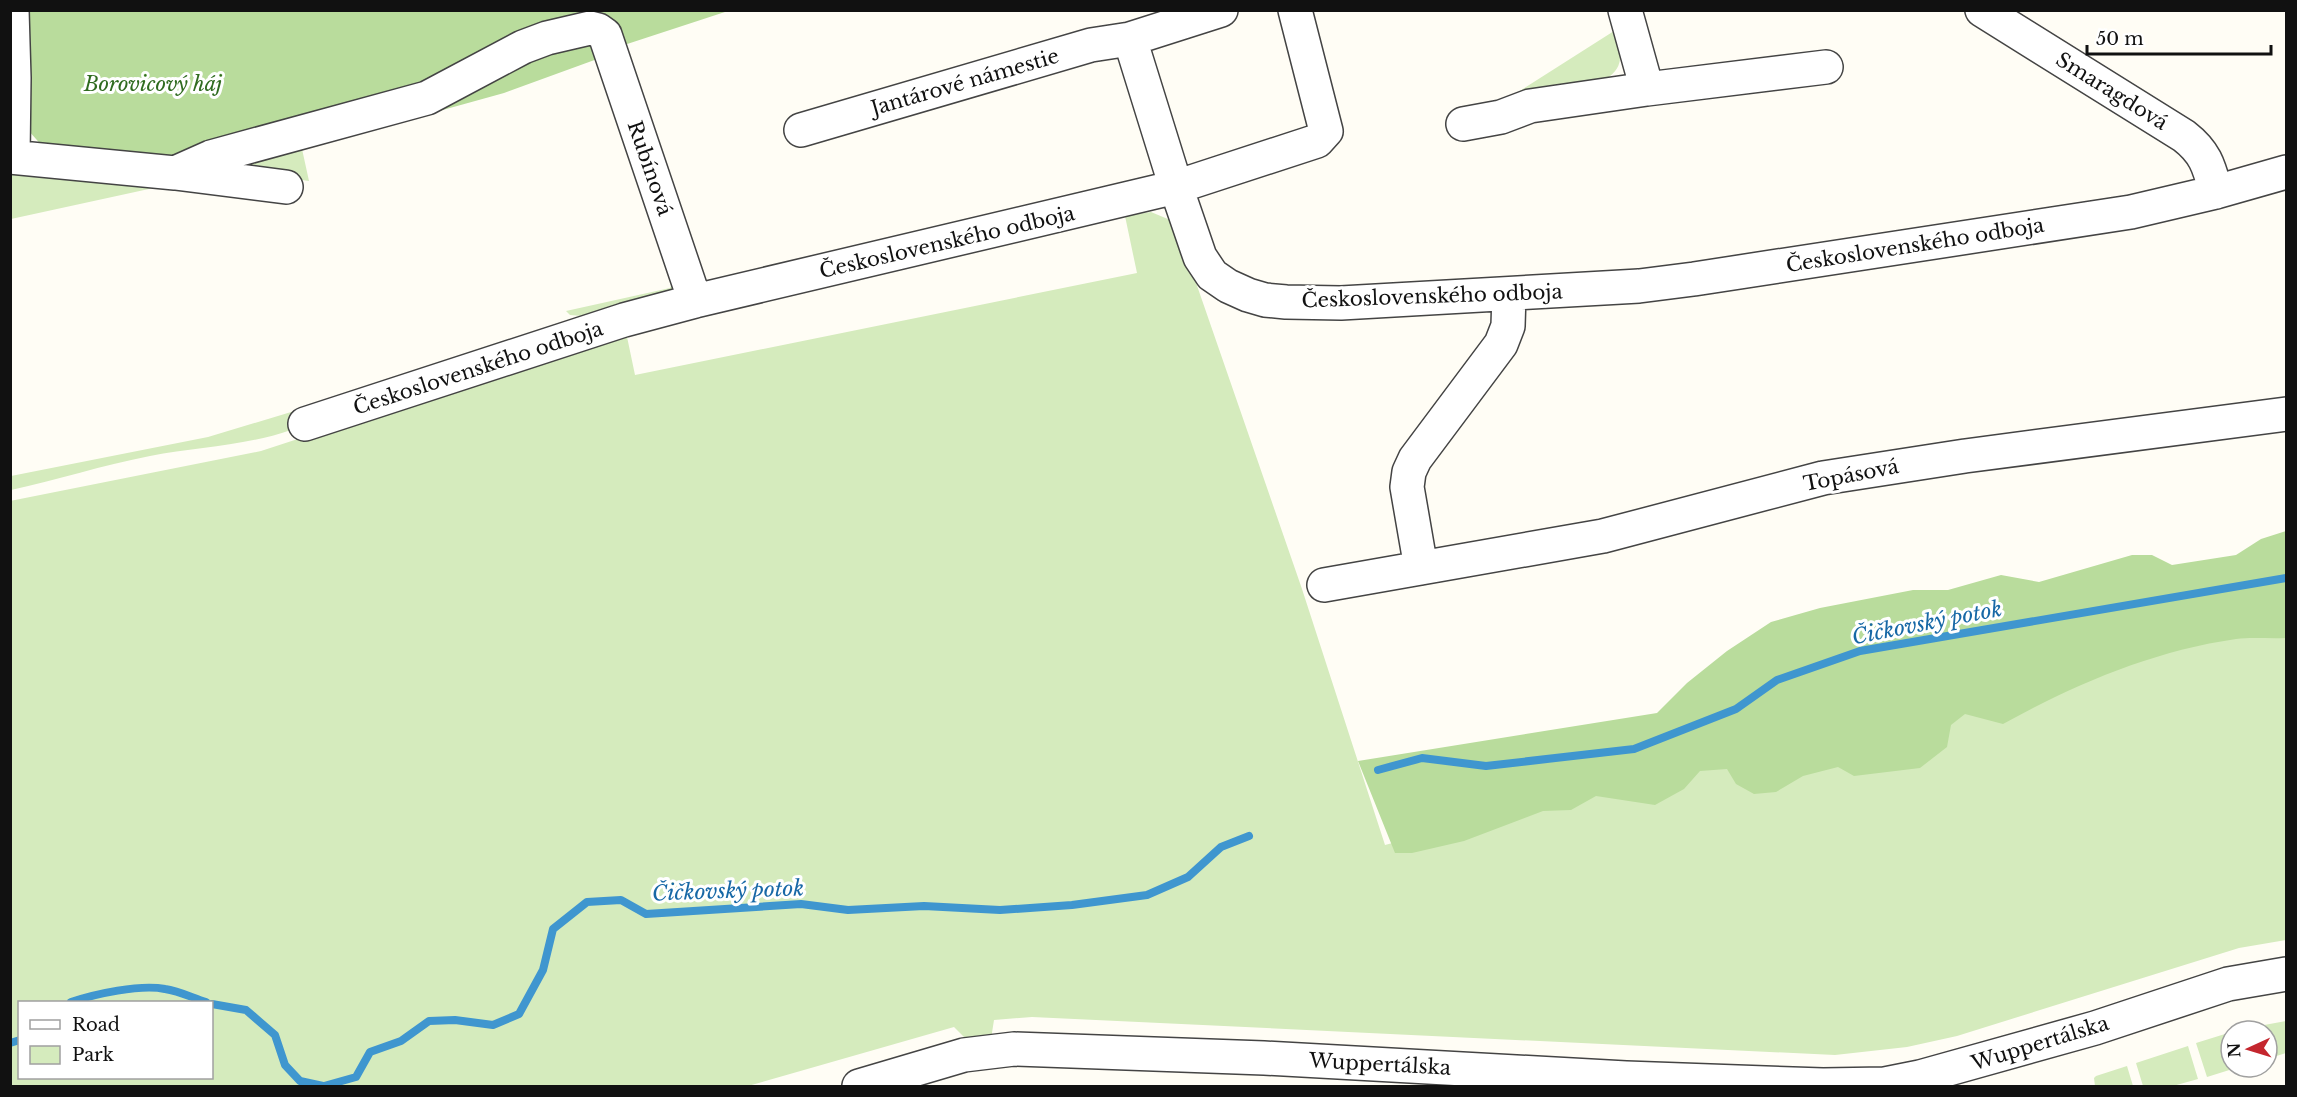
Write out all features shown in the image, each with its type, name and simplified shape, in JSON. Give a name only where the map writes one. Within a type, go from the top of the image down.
[{"type":"street","points":[[12,10],[14,78],[12,157],[175,173],[286,187]]},
{"type":"street","name":"Jantárové námestie","points":[[801,130],[1091,45],[1130,39],[1221,10]]},
{"type":"street","points":[[1130,39],[1176,186],[1317,141],[1326,131],[1294,10]]},
{"type":"street","points":[[1625,10],[1647,89]]},
{"type":"street","name":"Smaragdová","points":[[1982,10],[2184,136],[2201,151],[2216,192]]},
{"type":"street","name":"Rubínová","points":[[175,173],[211,157],[427,98],[523,47],[577,29],[590,28],[605,35],[695,301]]},
{"type":"street","points":[[1463,124],[1501,117],[1530,106],[1826,67]]},
{"type":"street","name":"Československého odboja","points":[[305,424],[624,320],[1176,186],[1200,257],[1212,275],[1228,286],[1265,300],[1341,303],[1639,286],[1694,279],[2131,212],[2216,192],[2286,172]]},
{"type":"street","points":[[1422,568],[1407,487],[1409,472],[1415,459],[1501,344],[1508,326],[1509,294]]},
{"type":"street","name":"Topásová","points":[[1324,585],[1603,536],[1823,478],[1965,456],[2286,414]]},
{"type":"street","name":"Wuppertálska","points":[[859,1086],[964,1055],[1014,1049],[1264,1058],[1626,1078],[1823,1085],[1885,1084],[1920,1077],[2095,1028],[2228,984],[2286,974]]},
{"type":"green space","name":"Borovicový háj","points":[[22,11],[728,11],[618,47],[613,35],[178,157],[44,148],[28,130]]},
{"type":"green space","points":[[1614,31],[1620,52],[1619,64],[1605,80],[1496,106]]},
{"type":"green space","points":[[587,34],[600,58],[504,93],[302,149]]},
{"type":"green space","points":[[302,149],[309,181],[211,167]]},
{"type":"green space","points":[[10,167],[158,187],[11,219]]},
{"type":"green space","points":[[1151,212],[1175,222],[1302,589],[1385,845],[2286,607],[2286,940],[2239,948],[1957,1036],[1907,1047],[1835,1055],[1032,1017],[994,1020],[991,1039],[970,1043],[954,1027],[748,1086],[11,1086],[10,501],[261,451],[626,332],[635,375],[1137,273],[1125,216]]},
{"type":"green space","points":[[676,276],[675,287],[664,295],[582,316],[570,315],[566,311],[670,288]]},
{"type":"green space","points":[[301,409],[291,430],[274,435],[239,443],[132,460],[11,490],[11,476],[208,437]]},
{"type":"green space","points":[[2286,531],[2286,638],[2248,638],[2205,644],[2145,661],[2086,683],[2003,724],[1965,714],[1951,725],[1947,747],[1920,768],[1854,776],[1838,767],[1803,776],[1776,792],[1754,794],[1736,784],[1727,769],[1700,771],[1684,789],[1655,805],[1596,796],[1571,810],[1543,811],[1464,841],[1412,853],[1395,853],[1358,761],[1657,713],[1687,683],[1727,651],[1771,622],[1820,608],[1913,590],[1948,590],[2001,575],[2039,582],[2132,555],[2152,555],[2172,565],[2236,555],[2261,539]]},
{"type":"green space","points":[[2286,1021],[2286,1053],[2279,1055],[2279,1022]]},
{"type":"green space","points":[[2219,1036],[2219,1073],[2207,1077],[2196,1043]]},
{"type":"green space","points":[[2188,1046],[2198,1079],[2173,1086],[2143,1086],[2136,1063]]},
{"type":"green space","points":[[2127,1066],[2133,1086],[2095,1086],[2096,1076]]},
{"type":"waterway","name":"Čičkovský potok","points":[[1378,770],[1422,758],[1486,766],[1634,749],[1736,709],[1777,680],[1860,651],[2286,578]]},
{"type":"waterway","name":"Čičkovský potok","points":[[324,1086],[356,1077],[370,1052],[401,1041],[429,1021],[455,1020],[493,1025],[519,1014],[543,970],[553,929],[587,902],[621,900],[646,914],[801,904],[848,910],[924,906],[1000,910],[1072,905],[1147,895],[1188,877],[1221,847],[1249,836]]},
{"type":"waterway","name":"Čičkovský potok","points":[[74,1001],[143,988],[175,991],[203,1001]]},
{"type":"waterway","name":"Čičkovský potok","points":[[213,1004],[246,1010],[275,1035],[285,1065],[300,1081],[323,1086]]},
{"type":"waterway","name":"Čičkovský potok","points":[[10,1043],[18,1041]]}]
